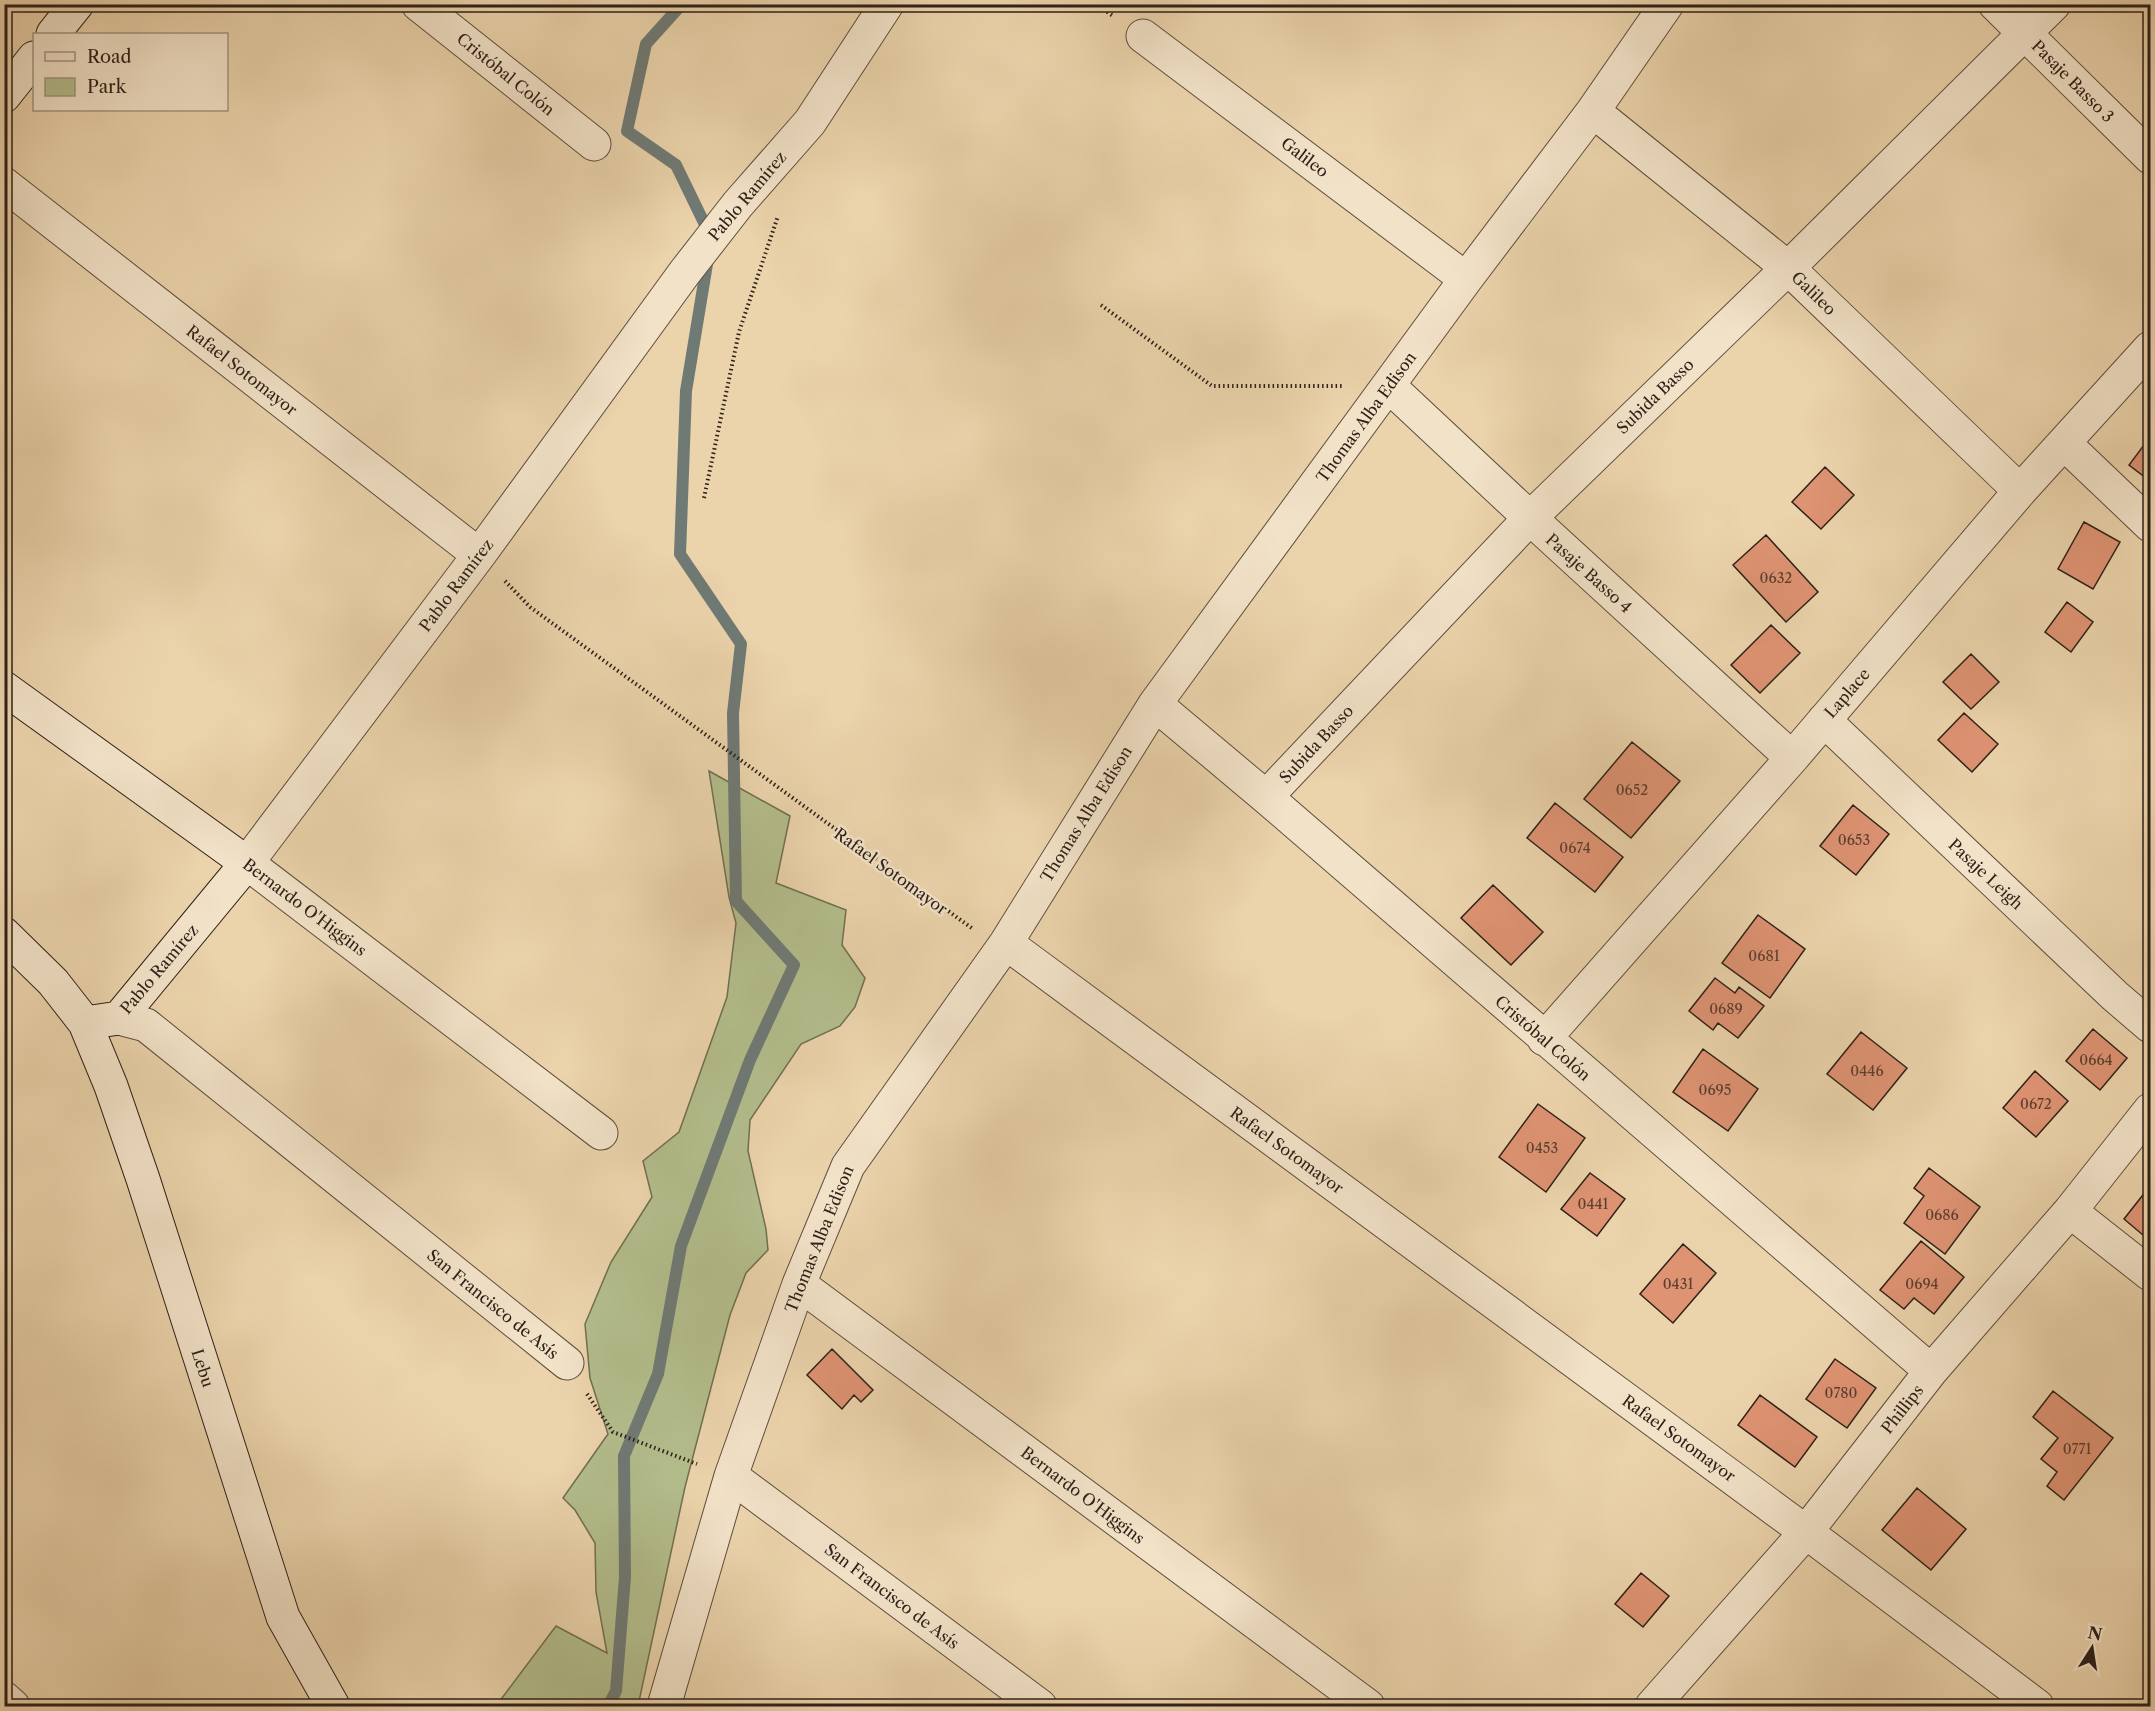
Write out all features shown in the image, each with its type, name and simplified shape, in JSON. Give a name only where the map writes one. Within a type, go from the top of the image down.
[{"type":"street","points":[[54,33],[76,4]]},
{"type":"street","name":"Cristóbal Colón","points":[[418,4],[594,144]]},
{"type":"street","name":"Pablo Ramírez","points":[[85,1023],[119,1018],[247,863],[479,555],[685,272],[738,204],[810,122],[887,4]]},
{"type":"street","name":"Thomas Alba Edison","points":[[664,1707],[731,1476],[799,1284],[848,1166],[1006,943],[1155,704],[1466,279],[1593,111],[1667,4]]},
{"type":"street","name":"Pasaje Basso 3","points":[[1995,4],[2151,157]]},
{"type":"street","name":"Subida Basso","points":[[1266,798],[1530,518],[1788,268],[2054,4]]},
{"type":"street","name":"Galileo","points":[[1143,36],[1466,279]]},
{"type":"street","points":[[4,96],[33,59]]},
{"type":"street","name":"Galileo","points":[[1593,111],[1788,268],[2020,491]]},
{"type":"street","name":"Rafael Sotomayor","points":[[4,184],[479,555]]},
{"type":"street","name":"Laplace","points":[[1544,1039],[1792,758],[2020,491],[2151,348]]},
{"type":"street","name":"Pasaje Basso 4","points":[[1389,386],[1792,758]]},
{"type":"street","points":[[2065,444],[2151,525]]},
{"type":"street","name":"Bernardo O'Higgins","points":[[4,688],[247,863],[601,1133]]},
{"type":"street","name":"Cristóbal Colón","points":[[1155,704],[1931,1371]]},
{"type":"street","name":"Pasaje Leigh","points":[[1824,720],[2115,996],[2151,1026]]},
{"type":"street","points":[[4,934],[53,982],[85,1023]]},
{"type":"street","name":"Rafael Sotomayor","points":[[1006,943],[1806,1532],[2037,1707]]},
{"type":"street","name":"San Francisco de Asís","points":[[119,1018],[146,1025],[567,1363]]},
{"type":"street","name":"Lebu","points":[[85,1023],[111,1086],[143,1179],[283,1617],[333,1707]]},
{"type":"street","name":"Phillips","points":[[1652,1707],[1806,1532],[1931,1371],[2070,1211],[2151,1110]]},
{"type":"street","points":[[2070,1211],[2151,1274]]},
{"type":"street","name":"Bernardo O'Higgins","points":[[799,1284],[1368,1707]]},
{"type":"street","name":"San Francisco de Asís","points":[[731,1476],[1040,1707]]},
{"type":"street","points":[[4,1698],[13,1707]]},
{"type":"path","points":[[704,498],[739,332],[780,211]]},
{"type":"path","points":[[1101,305],[1212,386],[1389,386]]},
{"type":"path","name":"Rafael Sotomayor","points":[[530,607],[968,927],[1006,943]]},
{"type":"path","name":"San Francisco de Asís","points":[[567,1363],[613,1432],[731,1476]]},
{"type":"green space","points":[[709,771],[790,816],[776,883],[846,910],[842,945],[865,978],[855,1007],[840,1026],[801,1044],[750,1120],[748,1151],[766,1229],[768,1250],[746,1273],[730,1315],[685,1487],[638,1706],[496,1706],[556,1626],[607,1653],[596,1592],[595,1543],[575,1510],[563,1498],[608,1434],[590,1378],[585,1324],[611,1262],[652,1197],[643,1161],[679,1132],[727,997],[736,923],[729,897]]},
{"type":"building","points":[[2150,437],[2150,481],[2129,465]]},
{"type":"building","points":[[1825,467],[1854,495],[1821,529],[1792,502]]},
{"type":"building","points":[[2084,522],[2120,542],[2093,589],[2058,569]]},
{"type":"building","points":[[1766,535],[1818,592],[1786,622],[1733,565]]},
{"type":"building","points":[[2067,602],[2093,622],[2071,652],[2045,632]]},
{"type":"building","points":[[1771,625],[1800,653],[1760,693],[1731,665]]},
{"type":"building","points":[[1971,654],[1999,682],[1971,709],[1943,682]]},
{"type":"building","points":[[1964,713],[1998,744],[1972,772],[1938,740]]},
{"type":"building","points":[[1632,742],[1680,781],[1631,838],[1584,799]]},
{"type":"building","points":[[1555,803],[1623,857],[1595,892],[1527,838]]},
{"type":"building","points":[[1853,805],[1889,834],[1856,875],[1820,846]]},
{"type":"building","points":[[1493,885],[1543,932],[1511,965],[1461,918]]},
{"type":"building","points":[[1758,915],[1805,949],[1770,998],[1722,963]]},
{"type":"building","points":[[1715,978],[1735,993],[1739,987],[1764,1006],[1738,1038],[1718,1023],[1713,1030],[1689,1011]]},
{"type":"building","points":[[2093,1029],[2127,1058],[2100,1090],[2066,1061]]},
{"type":"building","points":[[1861,1032],[1907,1068],[1873,1110],[1827,1074]]},
{"type":"building","points":[[1703,1049],[1758,1089],[1728,1131],[1673,1092]]},
{"type":"building","points":[[2035,1071],[2068,1101],[2036,1137],[2003,1108]]},
{"type":"building","points":[[1538,1104],[1585,1138],[1546,1192],[1499,1157]]},
{"type":"building","points":[[1929,1168],[1980,1207],[1945,1254],[1904,1223],[1924,1196],[1914,1188]]},
{"type":"building","points":[[1590,1173],[1625,1199],[1597,1236],[1561,1209]]},
{"type":"building","points":[[2150,1186],[2150,1241],[2124,1219]]},
{"type":"building","points":[[1921,1241],[1964,1277],[1934,1314],[1914,1298],[1904,1309],[1880,1290]]},
{"type":"building","points":[[1683,1244],[1716,1273],[1673,1323],[1640,1294]]},
{"type":"building","points":[[832,1349],[873,1390],[861,1402],[854,1395],[842,1409],[807,1375]]},
{"type":"building","points":[[1835,1359],[1876,1388],[1847,1428],[1806,1399]]},
{"type":"building","points":[[2053,1391],[2113,1438],[2064,1500],[2047,1486],[2057,1472],[2041,1459],[2058,1438],[2033,1417]]},
{"type":"building","points":[[1760,1395],[1817,1437],[1795,1467],[1738,1425]]},
{"type":"building","points":[[1917,1488],[1966,1529],[1931,1570],[1882,1530]]},
{"type":"building","points":[[1641,1573],[1669,1596],[1643,1627],[1615,1604]]},
{"type":"waterway","points":[[682,4],[646,44],[627,131],[676,165],[710,235]]},
{"type":"waterway","points":[[608,1706],[616,1691],[625,1577],[624,1456],[658,1374],[681,1246],[750,1060],[794,965],[736,901],[733,713],[741,644],[680,554],[686,391],[708,258]]}]
